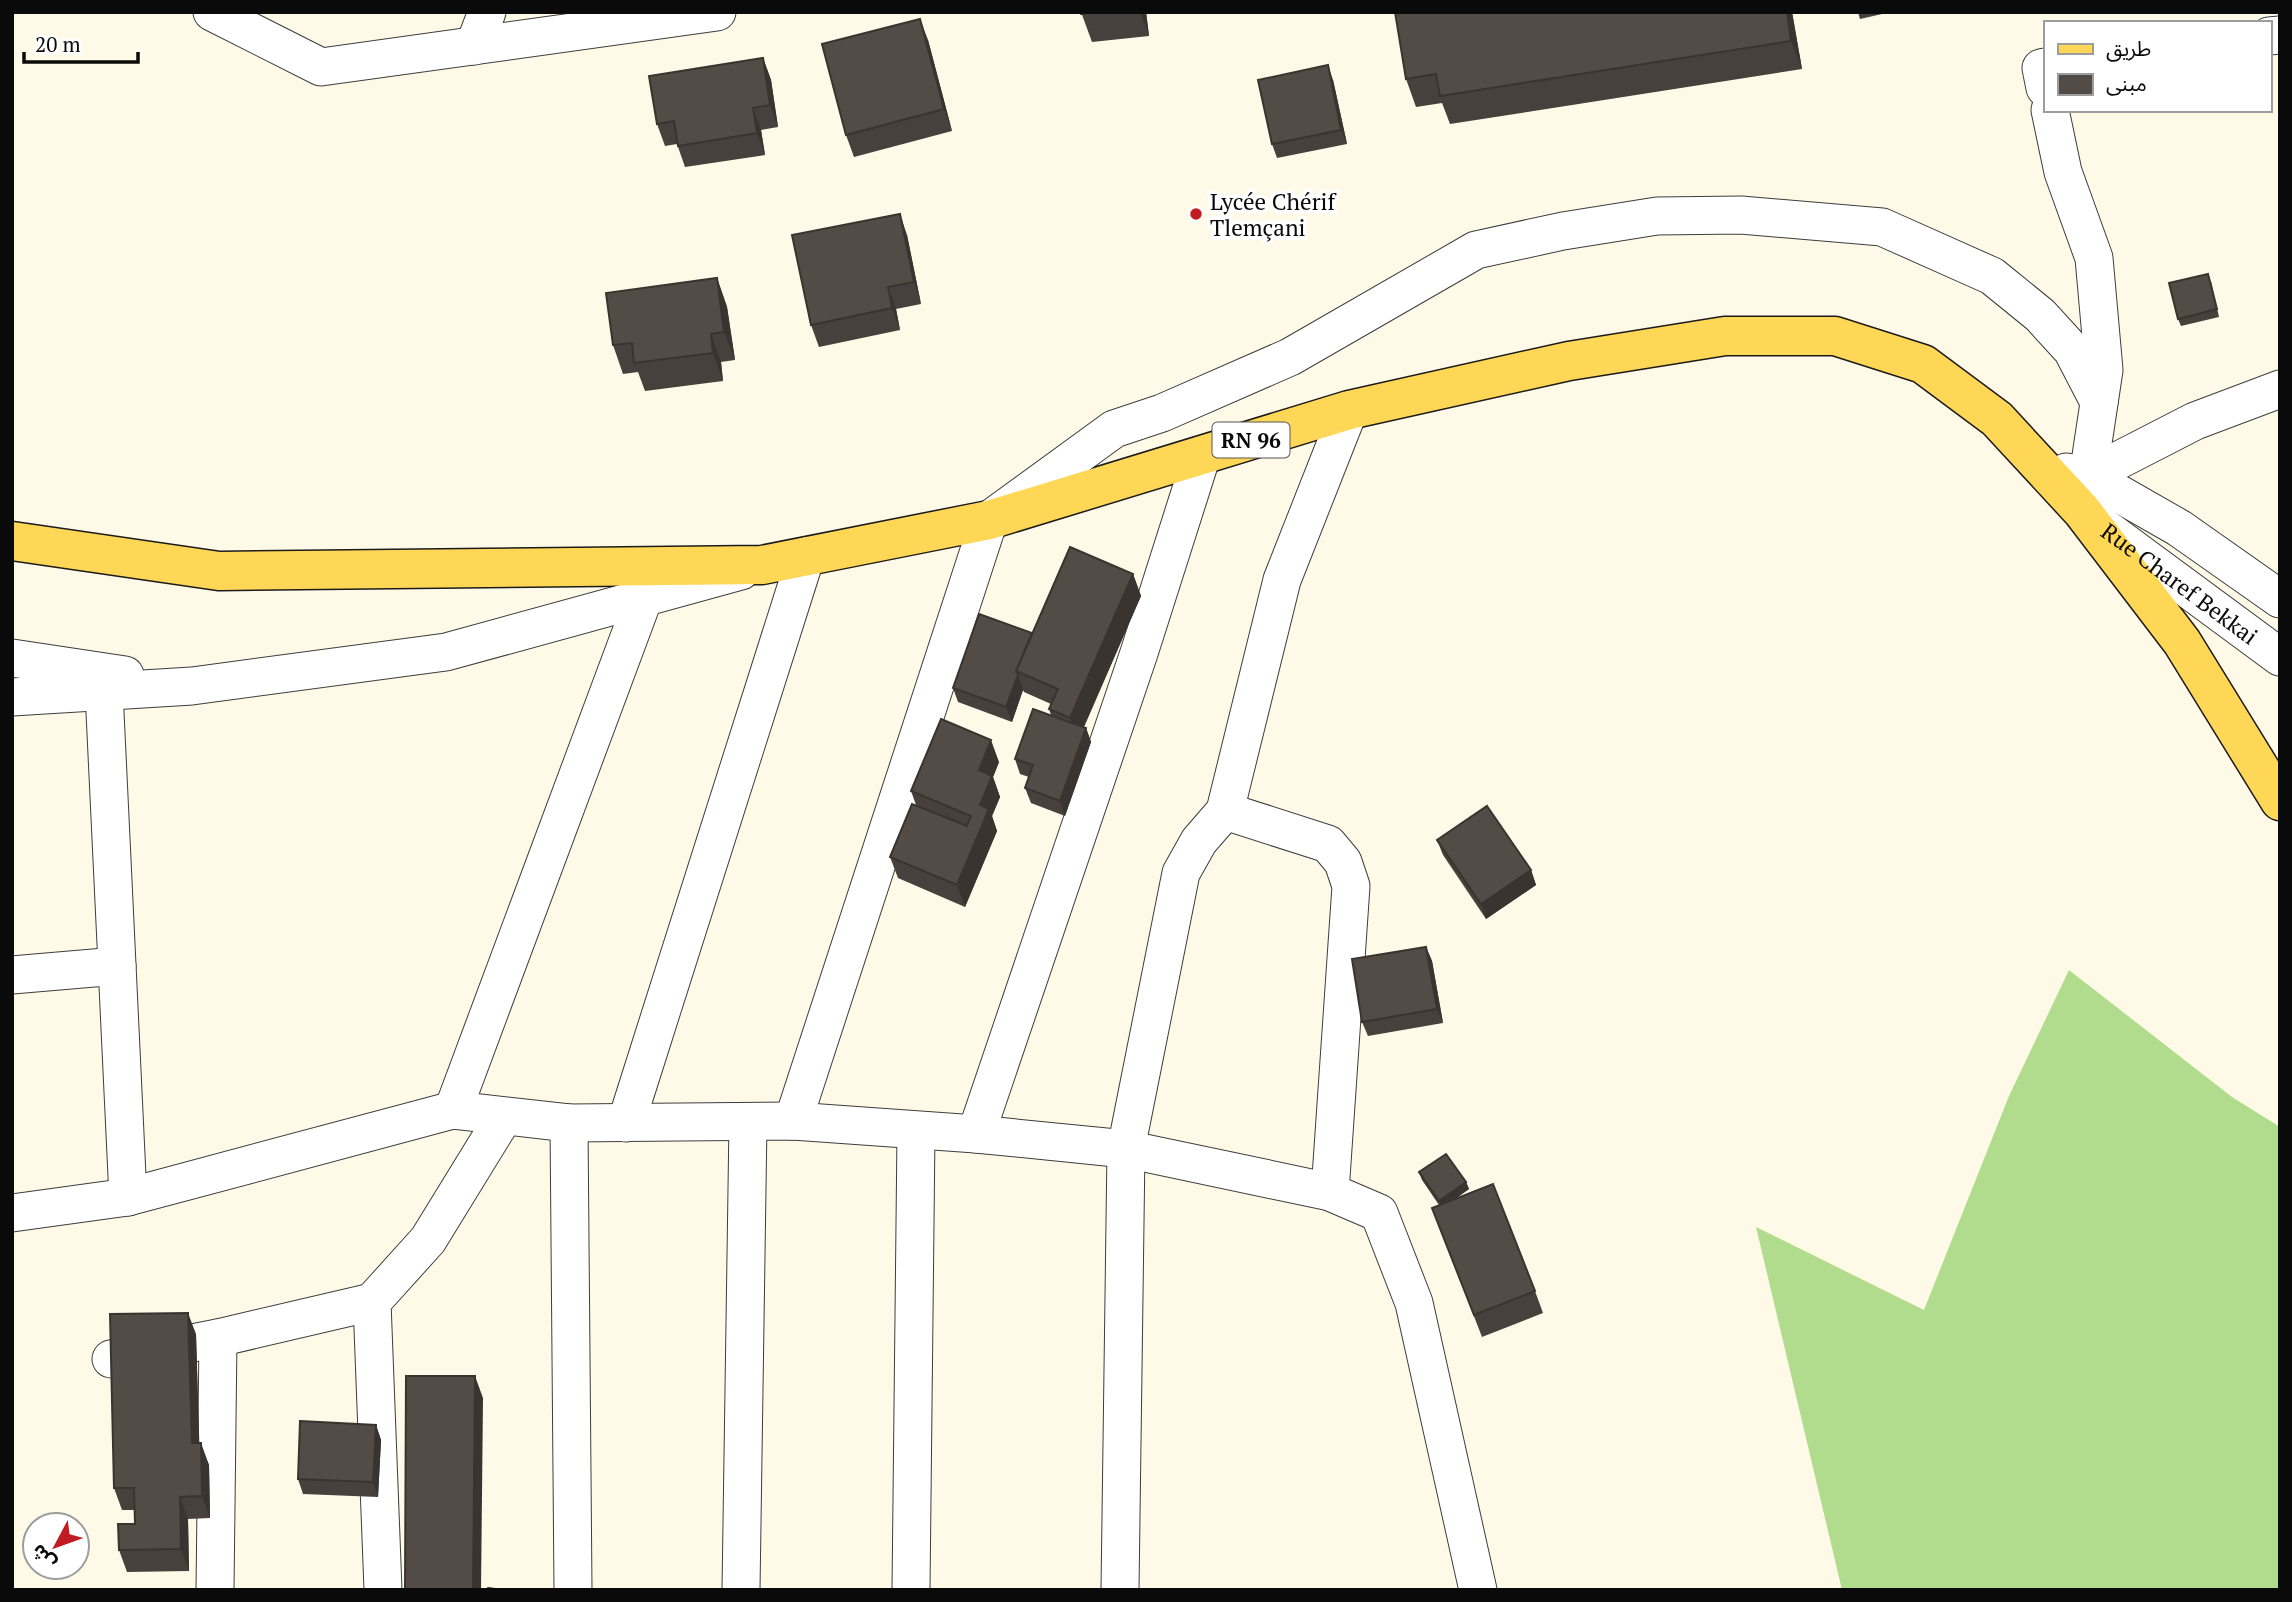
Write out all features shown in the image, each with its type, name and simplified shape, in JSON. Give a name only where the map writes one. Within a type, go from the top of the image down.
[{"type":"main road","name":"RN 96","points":[[12,541],[219,571],[762,565],[989,520],[1349,410],[1569,361],[1724,336],[1835,337],[1923,365],[1997,419],[2043,467],[2085,493],[2182,642],[2280,801]]},
{"type":"street","points":[[212,12],[321,67],[717,12]]},
{"type":"street","points":[[474,46],[487,12]]},
{"type":"street","points":[[2044,67],[2041,68],[2044,83]]},
{"type":"street","points":[[2050,112],[2063,172],[2094,258],[2104,370],[2085,493]]},
{"type":"street","points":[[793,1121],[989,520],[1114,429],[1162,413],[1290,358],[1476,250],[1563,231],[1657,216],[1741,215],[1882,227],[1992,276],[2040,315],[2072,350],[2099,402]]},
{"type":"street","points":[[2085,493],[2195,421],[2280,388]]},
{"type":"street","points":[[1120,1590],[1126,1149],[1181,873],[1199,841],[1225,811],[1282,580],[1349,410]]},
{"type":"street","points":[[976,1134],[1202,455]]},
{"type":"street","points":[[2085,493],[2179,528],[2280,599]]},
{"type":"street","name":"Rue Charef Bekkai","points":[[2085,493],[2280,657]]},
{"type":"street","points":[[626,1123],[806,556]]},
{"type":"street","points":[[12,697],[192,685],[446,652],[643,600],[762,565]]},
{"type":"street","points":[[453,1110],[643,600]]},
{"type":"street","points":[[12,657],[192,685]]},
{"type":"street","points":[[104,691],[128,1197]]},
{"type":"street","points":[[1225,811],[1328,844],[1343,862],[1351,886],[1330,1192]]},
{"type":"street","points":[[12,975],[117,965]]},
{"type":"street","points":[[12,1213],[128,1197],[453,1110],[503,1118],[569,1123],[793,1121],[916,1132],[976,1134],[1126,1149],[1330,1192],[1379,1213],[1414,1303],[1478,1590]]},
{"type":"street","points":[[111,1359],[218,1338],[372,1302],[428,1240],[503,1118]]},
{"type":"street","points":[[741,1590],[748,1122]]},
{"type":"street","points":[[569,1123],[573,1590]]},
{"type":"street","points":[[911,1590],[916,1132]]},
{"type":"street","points":[[372,1302],[383,1590]]},
{"type":"street","points":[[215,1590],[218,1338]]},
{"type":"green space","points":[[2069,970],[2232,1097],[2280,1127],[2280,1590],[1842,1590],[1756,1227],[1924,1310],[2009,1096]]},
{"type":"building","points":[[1395,12],[1787,12],[1791,41],[1440,96],[1436,74],[1406,79]]},
{"type":"building","points":[[920,19],[944,109],[846,135],[822,44]]},
{"type":"building","points":[[763,58],[770,105],[753,108],[757,133],[678,146],[674,121],[657,124],[649,76]]},
{"type":"building","points":[[1328,65],[1341,130],[1272,144],[1258,80]]},
{"type":"building","points":[[900,214],[914,282],[888,287],[892,308],[811,325],[792,235]]},
{"type":"building","points":[[2208,274],[2217,309],[2178,319],[2169,283]]},
{"type":"building","points":[[717,278],[724,332],[711,334],[713,353],[634,363],[632,343],[613,345],[606,293]]},
{"type":"building","points":[[1070,547],[1133,574],[1070,718],[1049,709],[1058,689],[1016,671]]},
{"type":"building","points":[[979,614],[1032,633],[1016,671],[1018,675],[1006,707],[953,688]]},
{"type":"building","points":[[1033,709],[1086,728],[1060,801],[1025,788],[1033,765],[1015,759]]},
{"type":"building","points":[[941,719],[991,740],[979,770],[992,776],[980,805],[989,809],[957,885],[890,857],[912,804],[967,826],[971,816],[911,791]]},
{"type":"building","points":[[1487,806],[1531,870],[1481,904],[1437,840]]},
{"type":"building","points":[[1426,947],[1437,1009],[1362,1022],[1352,959]]},
{"type":"building","points":[[1446,1154],[1466,1182],[1439,1201],[1419,1172]]},
{"type":"building","points":[[1493,1184],[1535,1291],[1474,1315],[1432,1208]]},
{"type":"building","points":[[188,1313],[192,1443],[201,1443],[202,1496],[180,1497],[181,1549],[119,1550],[118,1524],[135,1524],[134,1488],[114,1488],[110,1314]]},
{"type":"building","points":[[406,1376],[475,1376],[473,1590],[405,1590]]},
{"type":"building","points":[[300,1421],[376,1425],[373,1482],[298,1479]]},
{"type":"place","name":"Lycée Chérif Tlemçani","points":[[1196,214]]}]
